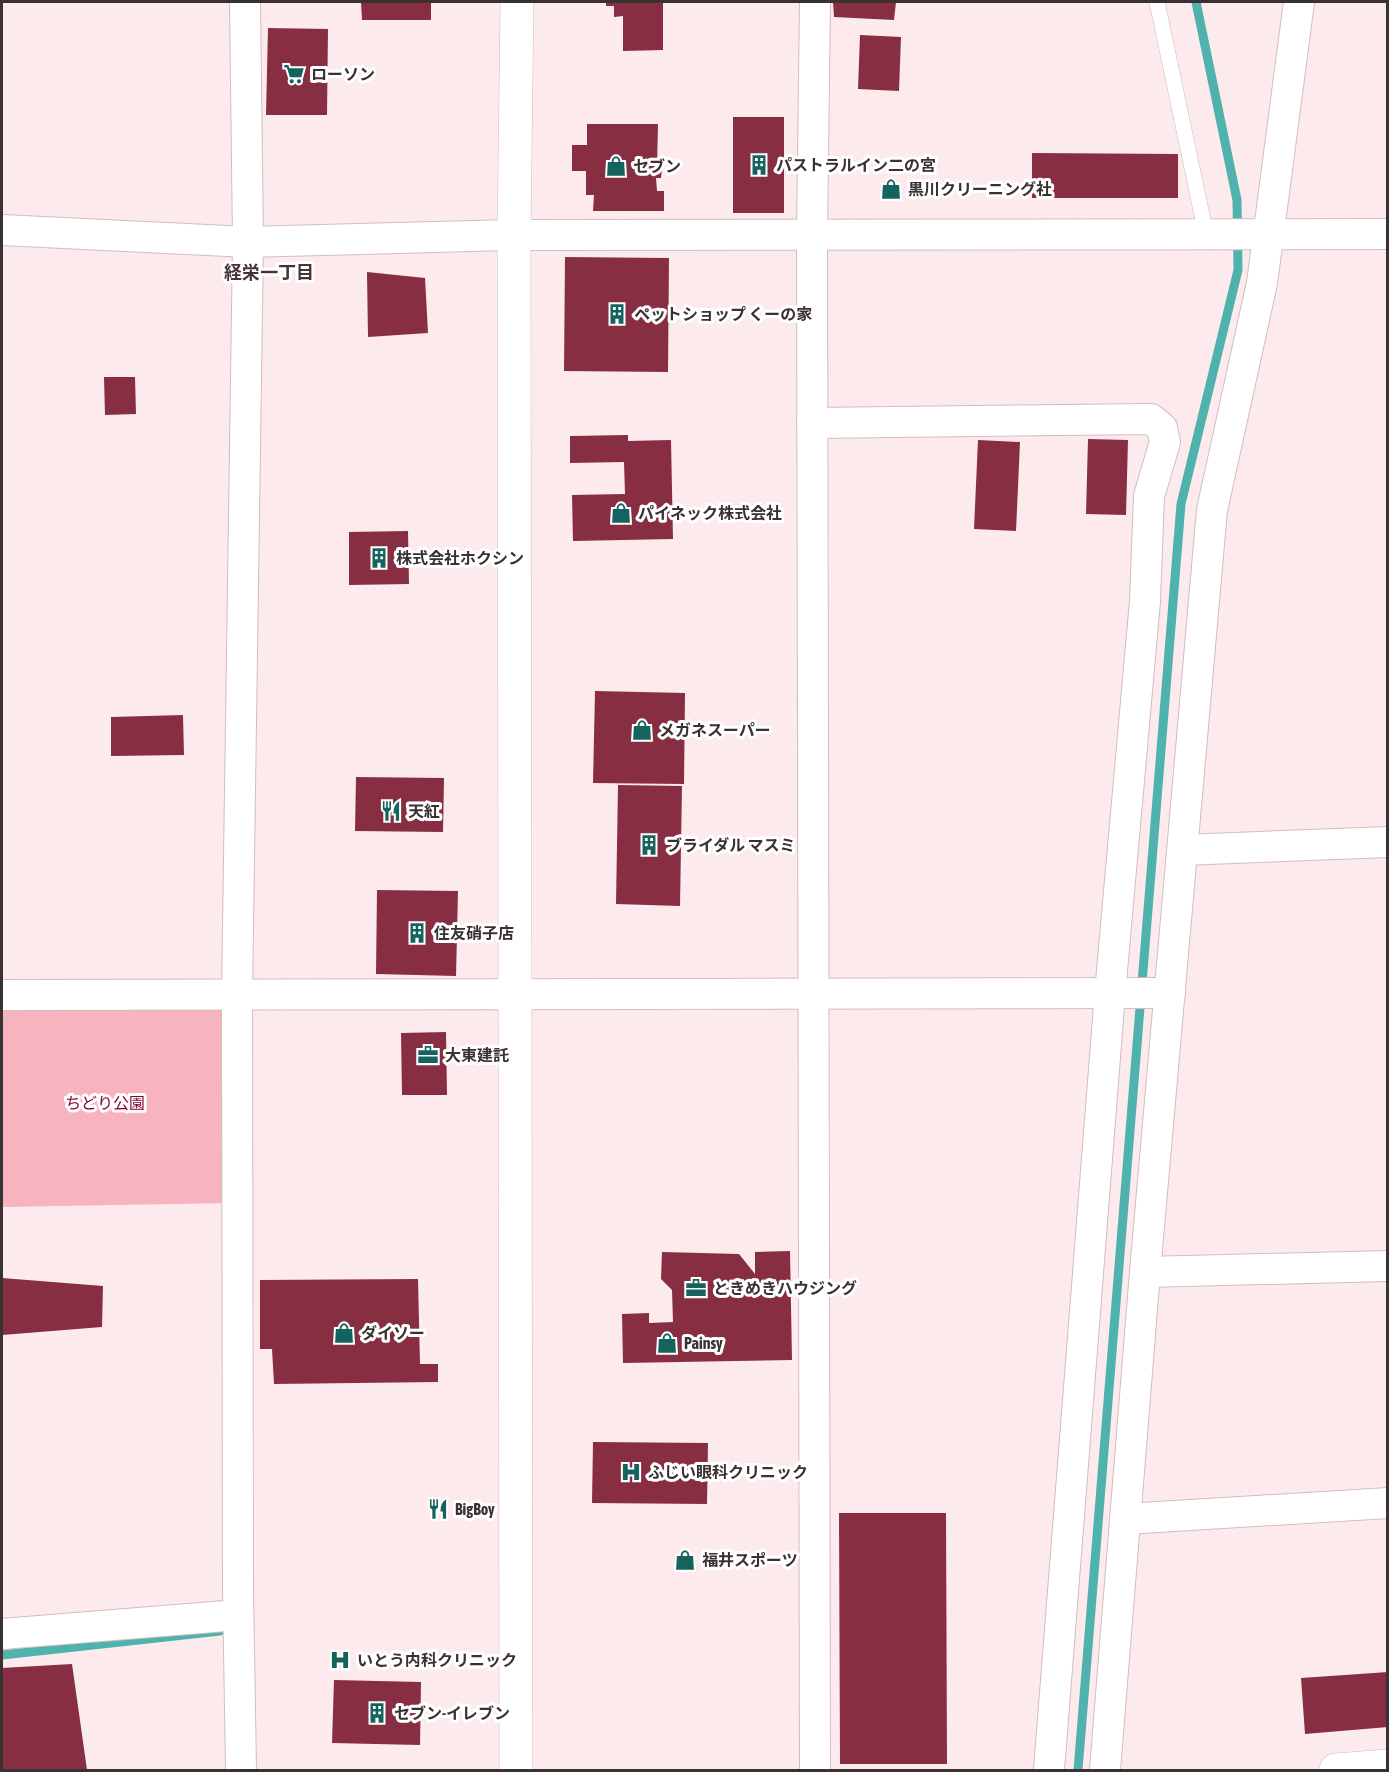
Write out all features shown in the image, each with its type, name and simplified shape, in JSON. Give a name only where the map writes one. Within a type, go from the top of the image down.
[{"type":"street","points":[[241,1770],[238,1615],[237,996],[248,242],[244,2]]},
{"type":"street","points":[[516,1770],[514,235],[517,2]]},
{"type":"street","points":[[814,1770],[812,234],[815,2]]},
{"type":"street","points":[[1105,1770],[1144,1272],[1212,510],[1262,283],[1299,2]]},
{"type":"street","points":[[2,230],[248,242],[514,235],[1388,234]]},
{"type":"street","points":[[812,423],[1151,419],[1162,428],[1165,442],[1149,496],[1145,601],[1110,993],[1049,1770]]},
{"type":"street","points":[[1183,850],[1388,842]]},
{"type":"street","points":[[2,995],[1170,993]]},
{"type":"street","points":[[1144,1272],[1388,1266]]},
{"type":"street","points":[[1125,1519],[1388,1503]]},
{"type":"street","points":[[2,1634],[238,1615]]},
{"type":"street","points":[[1336,1770],[1388,1766]]},
{"type":"lane","points":[[1157,2],[1206,234]]},
{"type":"green space","name":"ちどり公園","points":[[2,1000],[228,1000],[231,1203],[2,1207]]},
{"type":"building","points":[[361,2],[431,2],[431,20],[362,20]]},
{"type":"building","points":[[606,2],[663,2],[663,50],[623,51],[623,16],[614,17],[614,6],[606,6]]},
{"type":"building","points":[[833,2],[896,2],[894,20],[834,17]]},
{"type":"building","points":[[268,28],[328,29],[327,115],[266,115]]},
{"type":"building","points":[[860,35],[901,37],[899,91],[858,89]]},
{"type":"building","name":"パストラルイン二の宮","points":[[733,117],[784,117],[784,213],[733,213]]},
{"type":"building","points":[[587,124],[658,124],[657,167],[662,168],[661,178],[656,178],[657,191],[664,191],[664,211],[593,211],[594,195],[586,195],[586,171],[572,171],[572,145],[587,145]]},
{"type":"building","points":[[1032,153],[1178,154],[1178,198],[1032,198]]},
{"type":"building","name":"ペットショップ くーの家","points":[[565,257],[669,258],[668,372],[564,371]]},
{"type":"building","points":[[367,272],[425,278],[428,333],[368,337]]},
{"type":"building","points":[[104,377],[135,377],[136,414],[105,415]]},
{"type":"building","points":[[628,435],[628,441],[671,440],[673,539],[573,541],[572,495],[625,494],[624,462],[570,463],[570,436]]},
{"type":"building","points":[[1088,439],[1128,440],[1126,515],[1086,514]]},
{"type":"building","points":[[978,440],[1020,442],[1016,531],[974,529]]},
{"type":"building","name":"株式会社ホクシン","points":[[408,531],[409,584],[349,585],[349,532]]},
{"type":"building","points":[[595,691],[685,693],[684,784],[593,783]]},
{"type":"building","points":[[183,715],[184,755],[111,756],[111,717]]},
{"type":"building","points":[[356,777],[444,778],[443,832],[355,831]]},
{"type":"building","name":"ブライダル マスミ","points":[[618,785],[682,786],[680,906],[616,904]]},
{"type":"building","name":"住友硝子店","points":[[377,890],[458,891],[456,976],[376,974]]},
{"type":"building","points":[[446,1032],[447,1095],[402,1095],[401,1033]]},
{"type":"building","points":[[790,1251],[792,1360],[623,1363],[622,1314],[649,1313],[649,1323],[673,1322],[672,1290],[661,1279],[662,1252],[739,1254],[755,1274],[755,1252]]},
{"type":"building","points":[[2,1278],[103,1286],[102,1327],[2,1335]]},
{"type":"building","points":[[418,1279],[420,1364],[438,1364],[438,1382],[274,1384],[272,1349],[260,1349],[260,1280]]},
{"type":"building","points":[[593,1442],[708,1443],[707,1504],[592,1503]]},
{"type":"building","points":[[839,1513],[946,1513],[947,1764],[840,1764]]},
{"type":"building","points":[[72,1664],[87,1770],[2,1770],[2,1668]]},
{"type":"building","points":[[1388,1672],[1388,1727],[1305,1734],[1301,1678]]},
{"type":"building","name":"セブン-イレブン","points":[[334,1680],[421,1682],[420,1745],[332,1743]]},
{"type":"waterway","points":[[1078,1770],[1181,504],[1238,270],[1237,200],[1196,2]]},
{"type":"waterway","points":[[2,1655],[220,1631]]},
{"type":"place","name":"ローソン","points":[[294,74]]},
{"type":"place","name":"パストラルイン二の宮","points":[[759,165]]},
{"type":"place","name":"セブン","points":[[616,166]]},
{"type":"place","name":"黒川クリーニング社","points":[[891,189]]},
{"type":"place","name":"ペットショップ くーの家","points":[[617,314]]},
{"type":"place","name":"パイネック株式会社","points":[[621,513]]},
{"type":"place","name":"株式会社ホクシン","points":[[379,558]]},
{"type":"place","name":"メガネスーパー","points":[[642,730]]},
{"type":"place","name":"天紅","points":[[391,811]]},
{"type":"place","name":"ブライダル マスミ","points":[[649,845]]},
{"type":"place","name":"住友硝子店","points":[[417,933]]},
{"type":"place","name":"大東建託","points":[[428,1055]]},
{"type":"place","name":"ときめきハウジング","points":[[696,1288]]},
{"type":"place","name":"ダイソー","points":[[344,1333]]},
{"type":"place","name":"Painsy","points":[[667,1343]]},
{"type":"place","name":"ふじい眼科クリニック","points":[[631,1472]]},
{"type":"place","name":"BigBoy","points":[[438,1509]]},
{"type":"place","name":"福井スポーツ","points":[[685,1560]]},
{"type":"place","name":"いとう内科クリニック","points":[[340,1660]]},
{"type":"place","name":"セブン-イレブン","points":[[377,1713]]},
{"type":"district","name":"経栄一丁目","points":[[269,273]]}]
